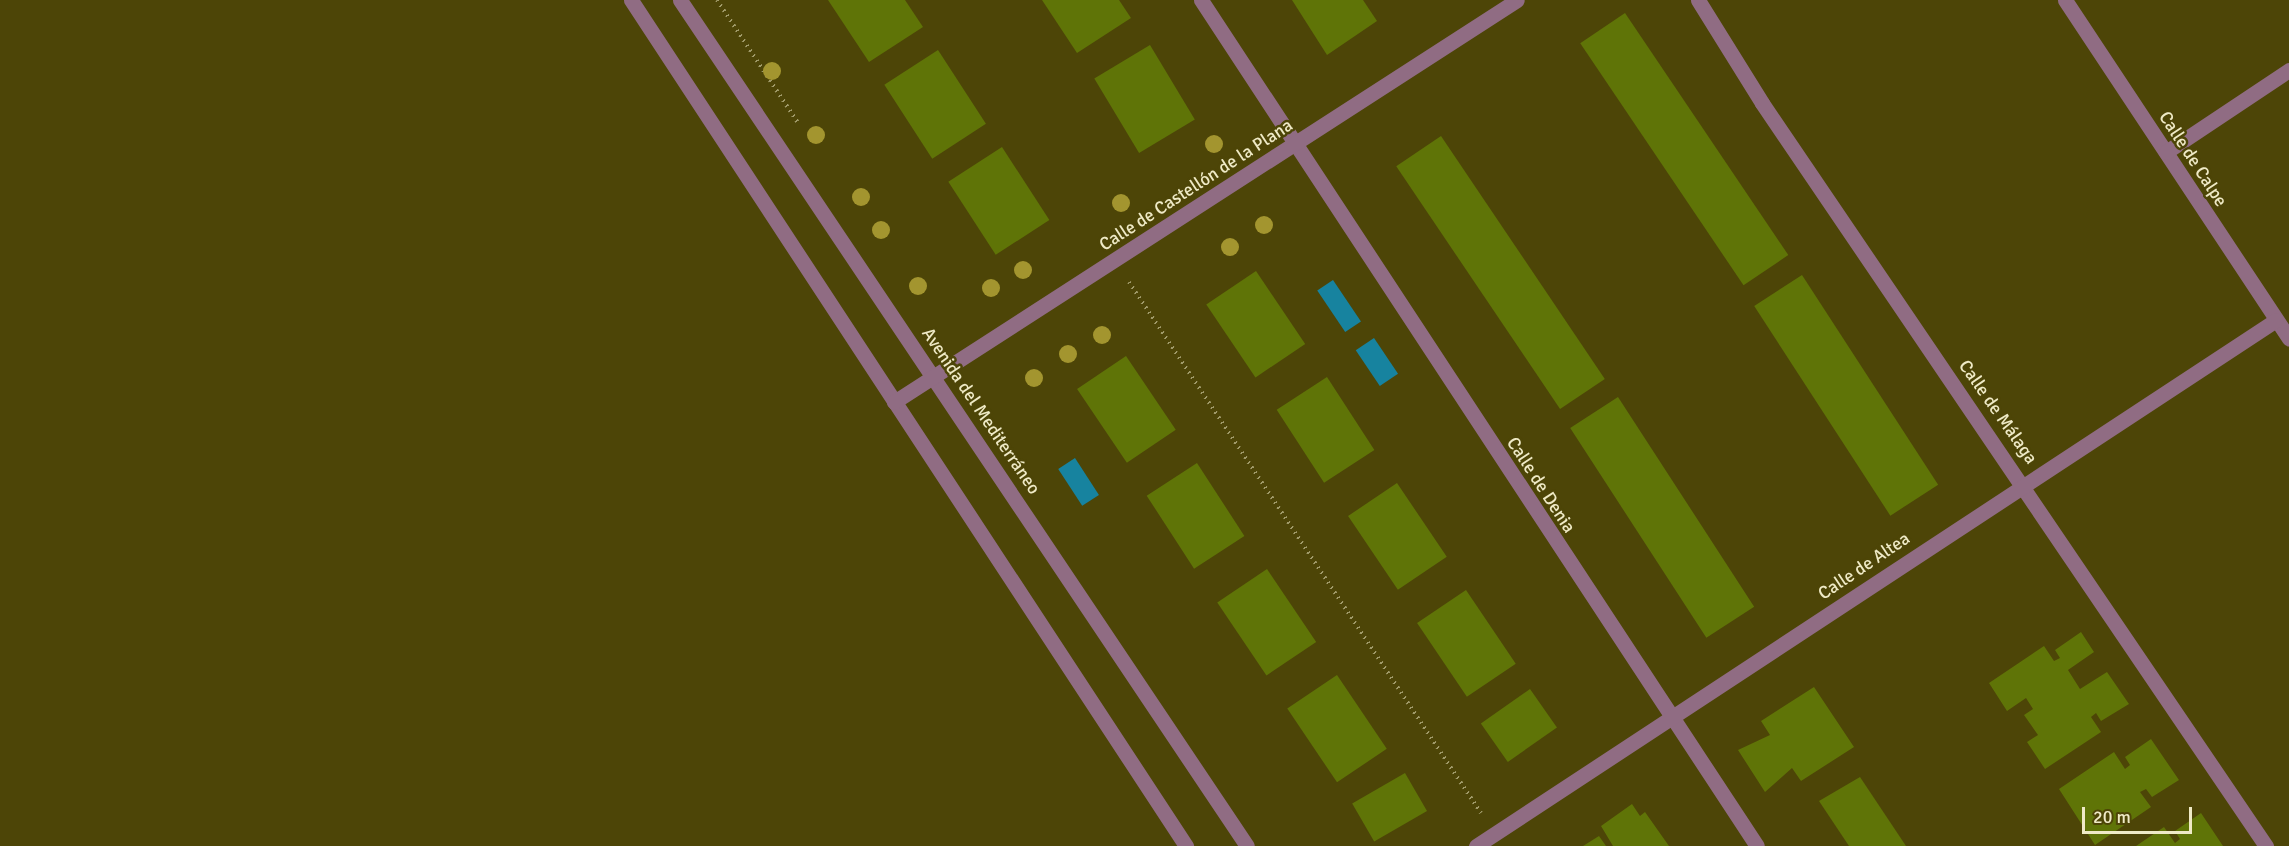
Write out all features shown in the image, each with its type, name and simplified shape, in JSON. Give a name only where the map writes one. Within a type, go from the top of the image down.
[{"type":"street","points":[[631,0],[1186,846]]},
{"type":"street","name":"Avenida del Mediterráneo","points":[[680,0],[935,375],[1247,846]]},
{"type":"street","name":"Calle de Denia","points":[[1201,0],[1670,719],[1757,846]]},
{"type":"street","name":"Calle de Castellón de la Plana","points":[[894,402],[1517,0]]},
{"type":"street","name":"Calle de Málaga","points":[[1698,0],[1762,103],[2023,483],[2266,846]]},
{"type":"street","name":"Calle de Calpe","points":[[2065,0],[2289,339]]},
{"type":"street","points":[[2166,152],[2289,70]]},
{"type":"street","name":"Calle de Altea","points":[[1476,846],[1499,840],[1670,719],[2023,483],[2276,320]]},
{"type":"path","points":[[1115,260],[1499,840]]},
{"type":"water","points":[[1333,280],[1361,321],[1345,332],[1317,291]]},
{"type":"water","points":[[1374,338],[1398,374],[1380,386],[1356,350]]},
{"type":"water","points":[[1075,458],[1099,495],[1082,506],[1058,469]]},
{"type":"building","points":[[828,0],[905,0],[923,27],[869,62]]},
{"type":"building","points":[[1042,0],[1119,0],[1131,18],[1077,53]]},
{"type":"building","points":[[1292,0],[1363,0],[1377,21],[1327,55]]},
{"type":"building","points":[[1625,13],[1788,255],[1744,285],[1580,43]]},
{"type":"building","points":[[1150,45],[1195,120],[1139,153],[1094,78]]},
{"type":"building","points":[[938,50],[986,124],[932,159],[884,85]]},
{"type":"building","points":[[1441,136],[1605,379],[1560,409],[1396,166]]},
{"type":"building","points":[[1002,147],[1049,220],[996,255],[948,182]]},
{"type":"building","points":[[1256,271],[1305,344],[1255,378],[1206,305]]},
{"type":"building","points":[[1802,275],[1938,485],[1890,516],[1754,306]]},
{"type":"building","points":[[1126,356],[1176,430],[1127,463],[1077,389]]},
{"type":"building","points":[[1327,377],[1374,450],[1324,483],[1277,410]]},
{"type":"building","points":[[1618,397],[1754,607],[1706,638],[1570,428]]},
{"type":"building","points":[[1197,463],[1244,536],[1194,569],[1147,496]]},
{"type":"building","points":[[1397,483],[1447,557],[1398,590],[1348,516]]},
{"type":"building","points":[[1267,569],[1316,642],[1266,676],[1217,603]]},
{"type":"building","points":[[1466,590],[1516,664],[1467,697],[1417,623]]},
{"type":"building","points":[[2081,632],[2094,652],[2068,670],[2080,689],[2107,672],[2129,704],[2101,721],[2096,713],[2091,717],[2101,732],[2045,769],[2027,742],[2038,735],[2024,715],[2033,709],[2026,698],[2007,711],[1989,683],[2044,646],[2054,661],[2060,658],[2055,650]]},
{"type":"building","points":[[1337,675],[1387,749],[1337,782],[1287,709]]},
{"type":"building","points":[[1814,687],[1854,747],[1801,781],[1792,768],[1765,792],[1738,750],[1770,735],[1761,721]]},
{"type":"building","points":[[1530,689],[1557,728],[1508,762],[1481,723]]},
{"type":"building","points":[[2151,739],[2179,780],[2152,797],[2146,789],[2140,792],[2151,807],[2095,845],[2059,789],[2114,752],[2125,769],[2130,765],[2125,757]]},
{"type":"building","points":[[1405,773],[1427,811],[1374,842],[1352,803]]},
{"type":"building","points":[[1860,777],[1906,846],[1849,846],[1819,801]]},
{"type":"building","points":[[1632,804],[1640,816],[1645,812],[1669,846],[1613,846],[1601,826]]},
{"type":"building","points":[[2201,813],[2223,846],[2136,846],[2164,827],[2175,843],[2180,839],[2175,831]]},
{"type":"building","points":[[1599,836],[1606,846],[1583,846]]}]
